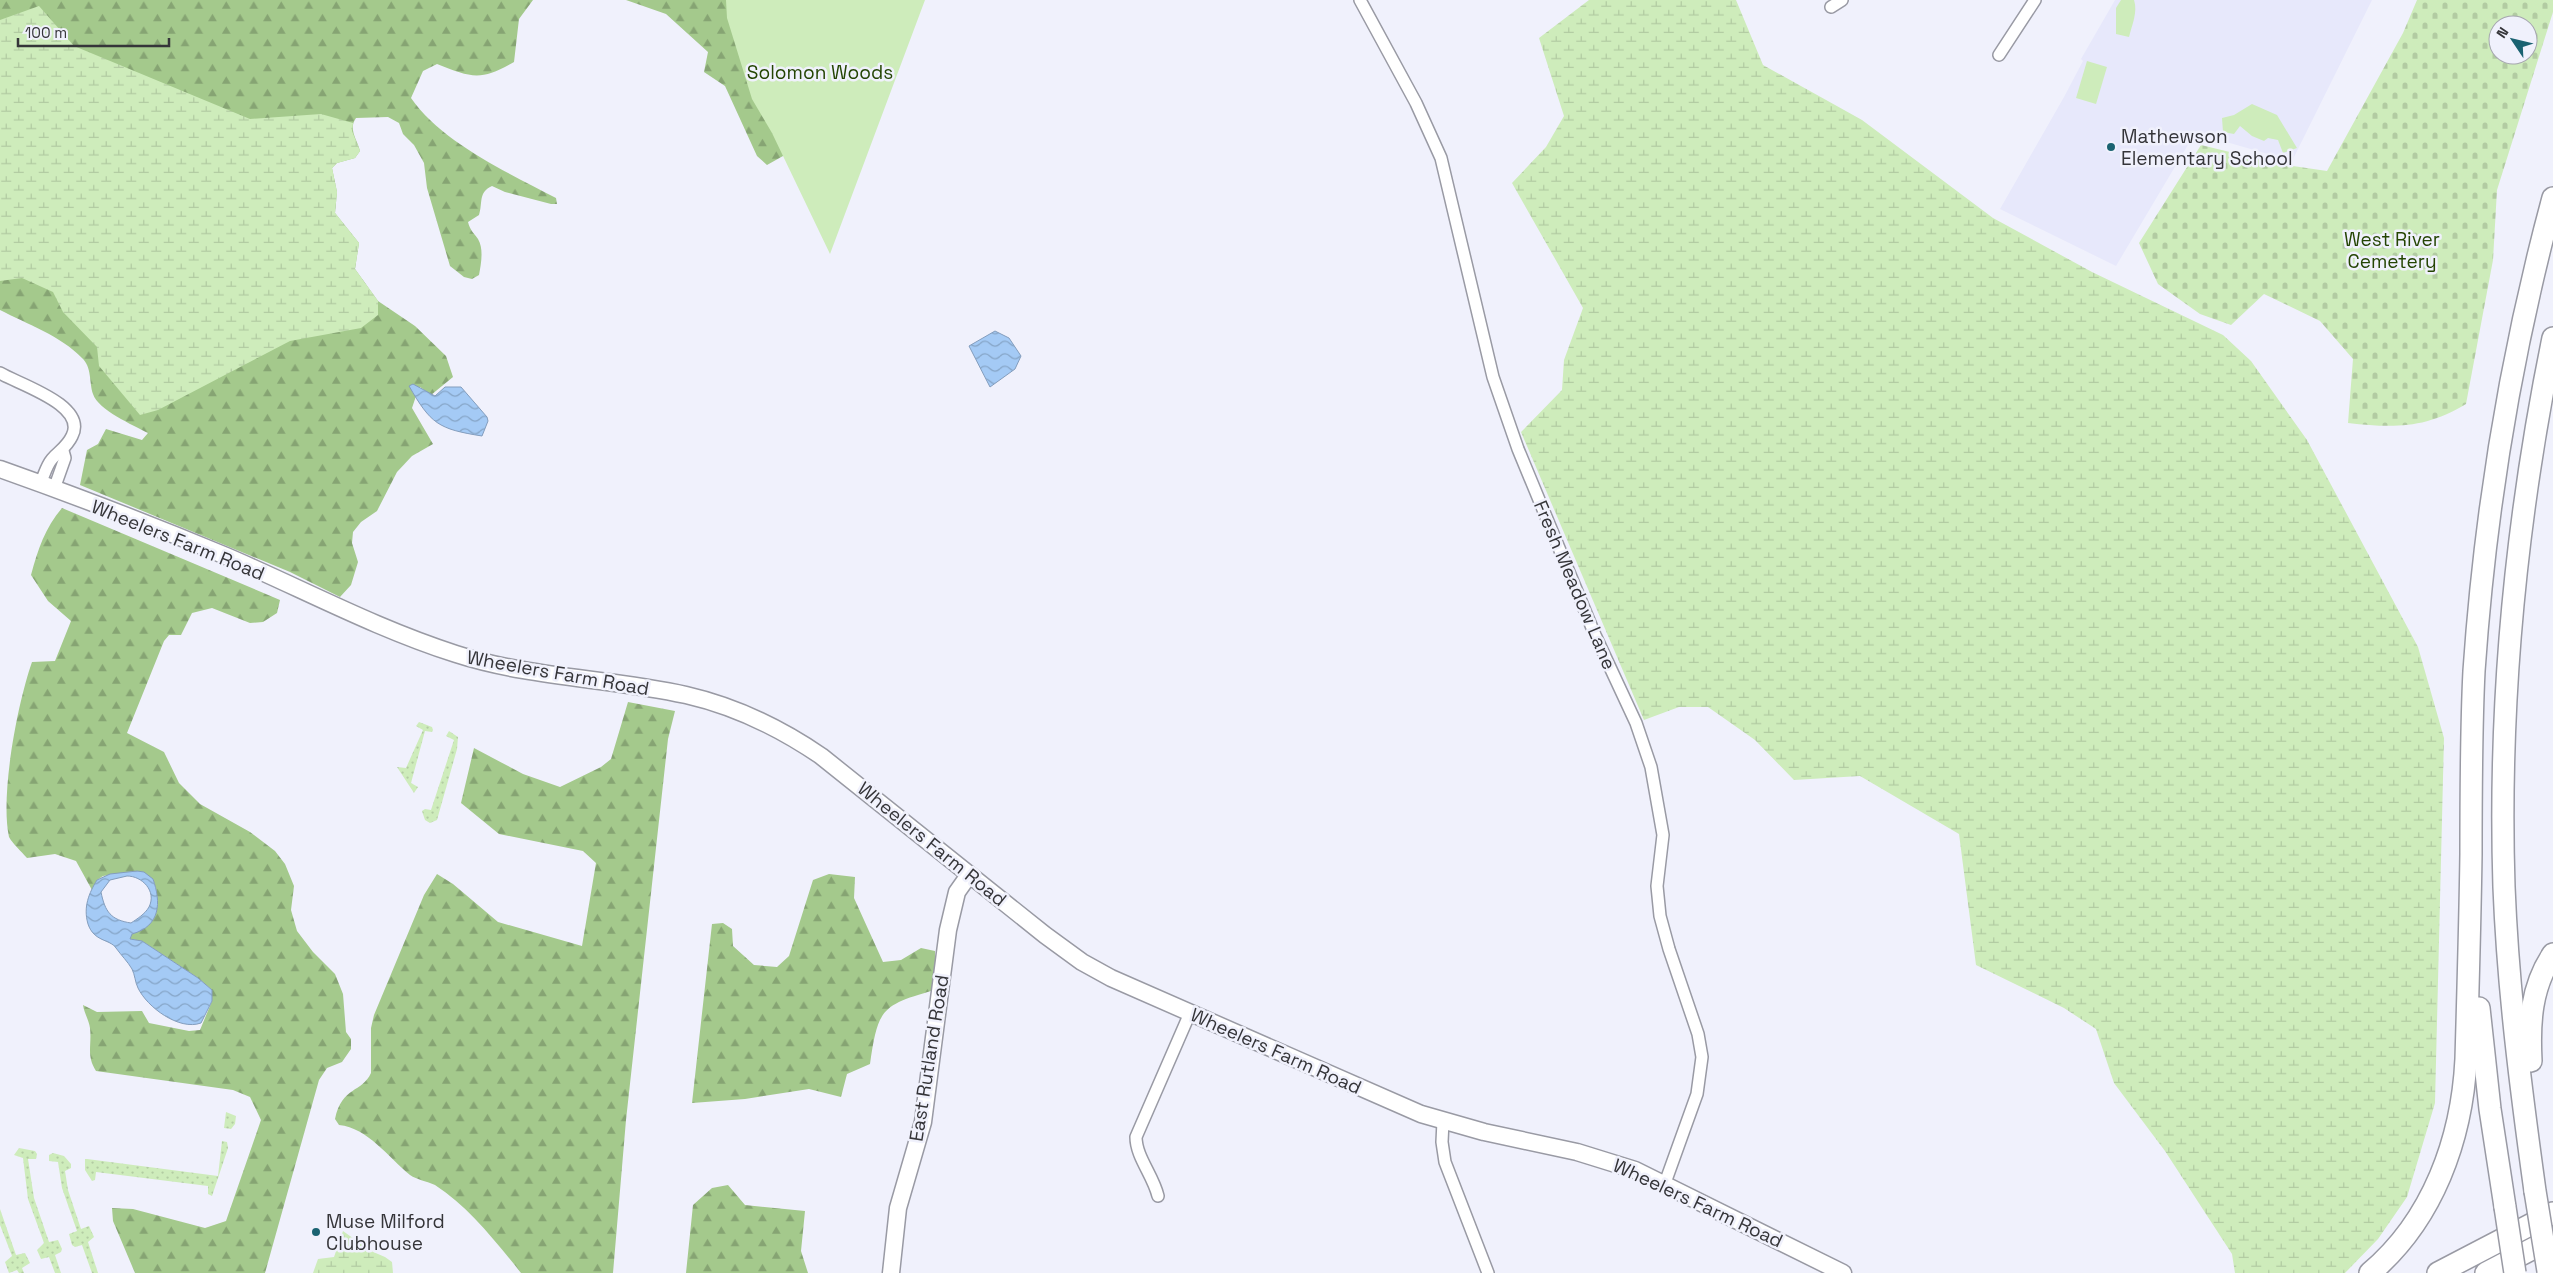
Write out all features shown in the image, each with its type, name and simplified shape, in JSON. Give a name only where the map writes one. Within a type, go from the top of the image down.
[{"type":"highway","points":[[2370,1273],[2405,1238],[2424,1210],[2446,1160],[2461,1108],[2466,1059],[2472,707],[2488,524],[2518,344],[2553,198]]},
{"type":"highway","points":[[2548,1272],[2518,1064],[2508,962],[2504,887],[2503,774],[2508,662],[2518,551],[2534,439],[2553,338]]},
{"type":"highway","points":[[2471,853],[2482,1037],[2515,1273]]},
{"type":"highway","points":[[2535,1191],[2530,1019],[2537,985],[2553,954]]},
{"type":"highway","points":[[2438,1273],[2553,1211]]},
{"type":"highway","points":[[2486,1273],[2553,1239]]},
{"type":"main road","name":"Wheelers Farm Road","points":[[0,469],[226,557],[370,623],[458,655],[516,668],[688,696],[754,718],[786,734],[821,756],[969,875],[1082,962],[1111,978],[1386,1100],[1443,1121],[1595,1156],[1635,1170],[1665,1183],[1843,1273]]},
{"type":"main road","name":"East Rutland Road","points":[[891,1273],[898,1208],[923,1122],[949,922],[957,892],[969,875]]},
{"type":"street","name":"Fresh Meadow Lane","points":[[1360,0],[1416,103],[1441,158],[1493,377],[1511,428],[1595,635],[1639,731],[1651,768],[1663,836],[1657,886],[1660,916],[1670,955],[1698,1034],[1702,1058],[1697,1094],[1665,1183]]},
{"type":"street","points":[[1831,7],[1842,0]]},
{"type":"street","points":[[1999,55],[2035,0]]},
{"type":"street","points":[[0,374],[55,399],[67,412],[75,428],[63,451],[65,458],[47,486]]},
{"type":"street","points":[[1158,1196],[1150,1172],[1138,1152],[1136,1137],[1190,1013]]},
{"type":"street","points":[[1443,1121],[1442,1142],[1445,1162],[1488,1273]]},
{"type":"shaded area","name":"Mathewson Elementary School","points":[[2115,0],[2372,0],[2292,161],[2195,133],[2116,266],[2000,209],[2064,97],[2083,61],[2081,59]]},
{"type":"green space","points":[[0,0],[533,0],[519,19],[514,62],[484,75],[468,75],[437,64],[423,71],[411,98],[424,114],[458,143],[478,156],[556,198],[557,204],[551,204],[505,192],[492,186],[485,191],[479,215],[468,222],[481,247],[482,257],[479,275],[472,279],[464,277],[450,266],[427,188],[424,163],[414,145],[403,134],[399,123],[388,117],[356,118],[353,130],[360,151],[355,158],[337,163],[332,168],[337,192],[335,213],[359,243],[355,269],[378,301],[415,326],[446,356],[453,377],[431,395],[420,387],[413,393],[416,396],[412,408],[433,444],[412,456],[397,472],[377,511],[361,522],[353,532],[352,543],[358,562],[351,585],[340,597],[290,572],[80,485],[87,450],[98,444],[106,429],[142,440],[148,433],[109,411],[96,400],[87,366],[74,350],[54,337],[0,310]]},
{"type":"green space","points":[[626,0],[845,0],[800,132],[783,156],[767,165],[757,156],[725,86],[704,72],[708,52],[666,14]]},
{"type":"green space","name":"Solomon Woods","points":[[726,0],[925,0],[830,254],[772,133],[752,99],[727,18]]},
{"type":"green space","points":[[1589,0],[1736,0],[1763,65],[1862,120],[1993,218],[2092,272],[2223,335],[2251,361],[2307,440],[2418,647],[2444,738],[2435,1103],[2407,1197],[2378,1239],[2345,1273],[2235,1273],[2232,1254],[2165,1151],[2114,1083],[2096,1029],[2064,1008],[1976,965],[1959,834],[1860,776],[1794,780],[1755,740],[1708,707],[1679,707],[1644,720],[1521,432],[1562,390],[1564,360],[1583,308],[1512,183],[1546,147],[1564,116],[1539,38]]},
{"type":"green space","points":[[2121,0],[2134,0],[2134,18],[2129,37],[2116,34],[2116,8]]},
{"type":"green space","name":"West River Cemetery","points":[[2417,0],[2553,0],[2553,12],[2538,60],[2538,15],[2488,15],[2488,65],[2536,65],[2497,190],[2493,260],[2466,404],[2437,418],[2408,425],[2380,426],[2348,423],[2353,359],[2320,321],[2264,294],[2231,325],[2200,314],[2158,284],[2139,243],[2201,145],[2279,164],[2327,171],[2403,33]]},
{"type":"green space","points":[[39,6],[74,46],[250,119],[321,114],[353,123],[352,131],[360,151],[355,158],[337,163],[332,168],[337,192],[335,213],[359,243],[355,269],[378,301],[378,315],[361,328],[290,341],[158,410],[140,415],[99,366],[97,347],[63,312],[53,292],[22,278],[0,281],[0,20]]},
{"type":"green space","points":[[2087,61],[2107,67],[2096,104],[2076,98]]},
{"type":"green space","points":[[2252,104],[2277,115],[2297,148],[2283,153],[2278,140],[2268,138],[2264,141],[2252,136],[2240,126],[2234,134],[2223,132],[2222,118],[2234,115]]},
{"type":"green space","points":[[62,508],[280,600],[277,613],[263,622],[250,623],[212,608],[192,613],[181,635],[169,635],[164,641],[127,733],[164,752],[179,783],[200,804],[250,832],[275,851],[285,864],[294,886],[291,910],[297,931],[313,952],[335,974],[343,994],[346,1032],[351,1039],[351,1049],[342,1062],[327,1068],[319,1080],[265,1273],[135,1273],[113,1221],[112,1208],[133,1209],[205,1228],[226,1221],[261,1120],[250,1097],[233,1090],[96,1071],[91,1060],[90,1028],[83,1005],[97,1012],[142,1011],[149,1023],[189,1031],[200,1030],[212,1001],[212,990],[198,978],[142,941],[130,939],[132,934],[149,925],[156,912],[158,904],[153,879],[137,871],[103,876],[97,880],[92,890],[76,861],[55,854],[27,858],[9,837],[7,819],[8,775],[26,680],[32,662],[55,661],[71,621],[48,601],[31,575],[43,539],[51,523]]},
{"type":"green space","points":[[628,702],[675,711],[668,739],[626,1120],[613,1273],[521,1273],[471,1214],[447,1194],[435,1185],[410,1175],[368,1137],[349,1127],[339,1125],[335,1119],[342,1101],[347,1095],[363,1084],[371,1073],[371,1028],[374,1015],[424,895],[437,874],[453,884],[498,922],[582,946],[596,863],[583,851],[499,834],[461,803],[474,748],[523,774],[560,787],[601,767],[611,759]]},
{"type":"green space","points":[[419,722],[432,727],[433,730],[432,732],[425,731],[411,783],[418,787],[414,793],[397,767],[406,768],[423,730],[416,726]]},
{"type":"green space","points":[[449,731],[458,737],[457,749],[437,820],[430,823],[425,820],[422,811],[425,809],[431,810],[454,740],[446,736]]},
{"type":"green space","points":[[829,874],[855,877],[854,898],[883,962],[901,960],[921,948],[935,951],[935,990],[903,1000],[885,1012],[876,1031],[870,1064],[847,1074],[841,1097],[809,1089],[745,1099],[692,1103],[712,924],[723,923],[732,929],[733,946],[754,965],[777,967],[789,956],[813,880]]},
{"type":"green space","points":[[226,1112],[236,1116],[235,1124],[231,1129],[224,1128]]},
{"type":"green space","points":[[222,1141],[227,1142],[228,1148],[212,1196],[208,1194],[208,1186],[96,1172],[95,1180],[92,1181],[85,1170],[85,1159],[87,1159],[218,1176]]},
{"type":"green space","points":[[19,1148],[35,1151],[37,1154],[36,1159],[28,1159],[34,1198],[49,1242],[58,1240],[62,1249],[61,1252],[55,1255],[61,1273],[55,1273],[49,1257],[41,1259],[37,1250],[44,1243],[28,1199],[23,1158],[14,1155]]},
{"type":"green space","points":[[53,1153],[64,1156],[71,1164],[71,1168],[65,1171],[68,1190],[81,1229],[89,1226],[94,1237],[88,1242],[98,1273],[92,1273],[82,1245],[75,1247],[72,1245],[69,1234],[77,1231],[62,1188],[58,1162],[49,1161],[49,1155]]},
{"type":"green space","points":[[728,1185],[745,1205],[805,1211],[801,1251],[808,1273],[686,1273],[693,1205],[712,1188]]},
{"type":"green space","points":[[0,1209],[16,1255],[25,1253],[30,1263],[22,1268],[24,1273],[19,1273],[17,1270],[9,1273],[5,1262],[12,1256],[0,1225]]},
{"type":"green space","points":[[343,1231],[371,1251],[392,1262],[393,1273],[313,1273],[318,1259],[334,1257]]},
{"type":"water","points":[[995,331],[1009,338],[1021,356],[1015,369],[990,387],[969,346]]},
{"type":"water","points":[[413,384],[435,396],[445,387],[461,387],[487,417],[488,421],[482,436],[455,431],[437,423],[423,409],[409,386]]},
{"type":"water","points":[[137,871],[144,872],[153,879],[158,904],[156,912],[149,925],[132,934],[130,939],[142,941],[198,978],[212,990],[212,1001],[201,1023],[183,1024],[156,1010],[142,995],[132,969],[116,948],[98,937],[91,930],[86,912],[89,895],[97,880],[110,874]],"holes":[[[127,876],[133,877],[147,886],[150,890],[151,901],[145,912],[131,923],[118,920],[110,914],[101,892],[110,880]]]},
{"type":"place","name":"Mathewson Elementary School","points":[[2111,147]]},
{"type":"place","name":"Muse Milford Clubhouse","points":[[316,1232]]}]
